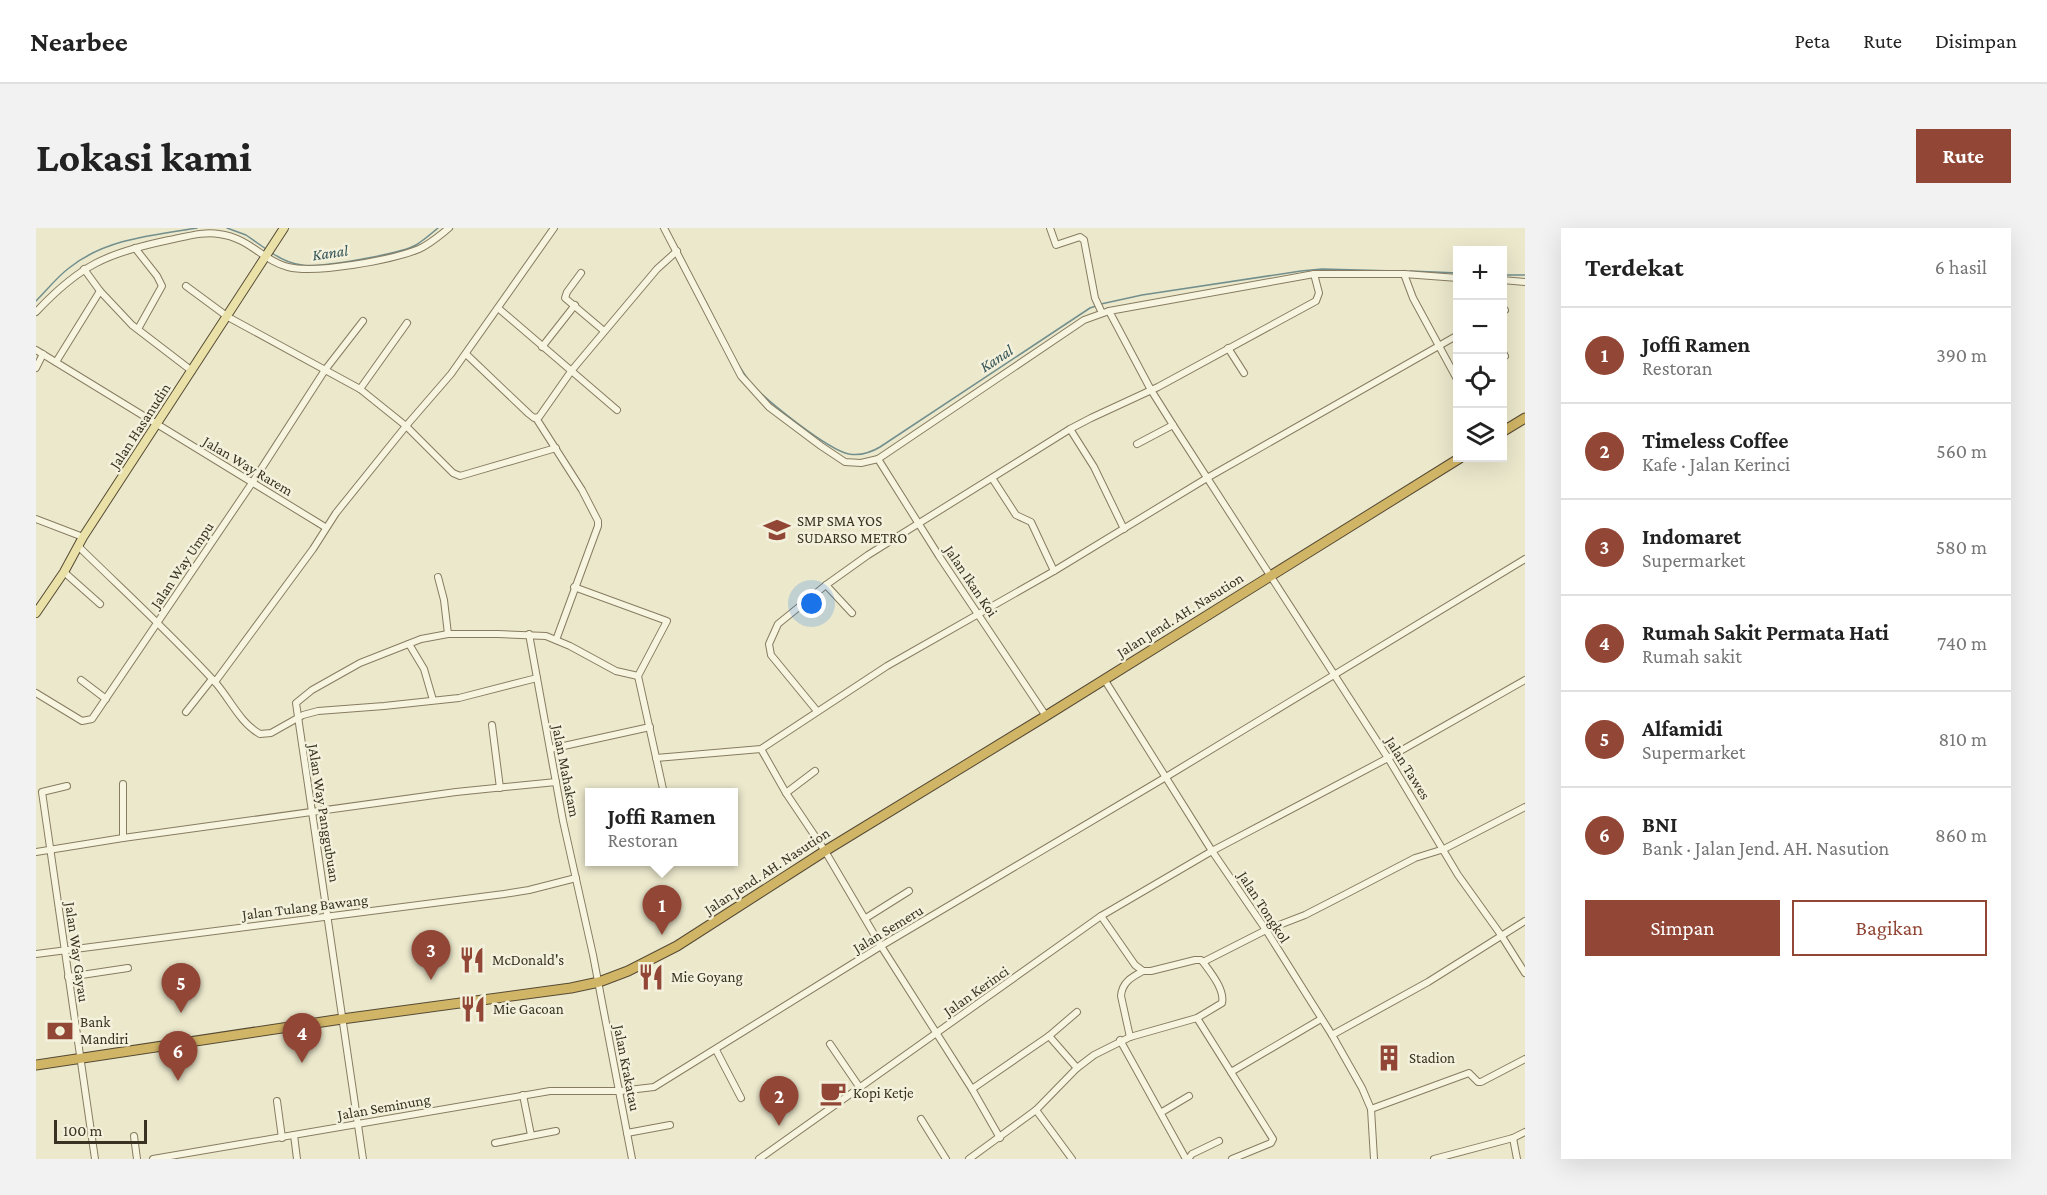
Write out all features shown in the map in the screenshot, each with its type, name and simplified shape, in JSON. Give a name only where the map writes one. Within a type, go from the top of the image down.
[{"type":"highway","points":[[1507,429],[1525,418]]},
{"type":"highway","name":"Jalan Jend. AH. Nasution","points":[[36,1065],[342,1019],[482,1002],[598,982],[639,967],[678,946],[825,851],[1454,462]]},
{"type":"main road","name":"Jalan Hasanudin","points":[[36,613],[284,228]]},
{"type":"street","points":[[36,312],[55,292],[84,269],[102,259],[135,248],[182,238],[218,234],[242,240],[289,268],[324,268],[393,257],[421,248],[449,228]]},
{"type":"street","points":[[186,712],[214,681],[312,549],[325,527],[406,426],[441,387],[554,228]]},
{"type":"street","points":[[664,228],[741,376],[769,407],[845,462],[878,459],[1084,320],[1104,312],[1314,274],[1404,274],[1453,278]]},
{"type":"street","name":"Jalan Tawes","points":[[1050,228],[1056,245],[1076,237],[1084,240],[1095,298],[1269,577],[1388,758],[1458,875],[1525,973]]},
{"type":"street","points":[[135,248],[162,286],[138,330]]},
{"type":"street","points":[[536,418],[540,416],[572,370],[604,331],[657,269],[677,251]]},
{"type":"street","points":[[84,269],[100,291],[138,330],[192,371]]},
{"type":"street","points":[[581,273],[565,298],[604,331]]},
{"type":"street","points":[[817,711],[771,654],[769,644],[778,624],[868,555],[1070,429],[1151,390],[1316,301],[1319,293],[1314,274]]},
{"type":"street","points":[[1404,274],[1413,298],[1453,372]]},
{"type":"street","points":[[1507,280],[1525,282]]},
{"type":"street","points":[[186,286],[228,317],[360,389],[406,426],[453,473],[460,476],[556,448]]},
{"type":"street","points":[[56,362],[100,291]]},
{"type":"street","points":[[542,347],[575,305]]},
{"type":"street","points":[[498,308],[617,410]]},
{"type":"street","name":"Jalan Way Umpu","points":[[36,693],[82,721],[92,719],[252,483],[325,370],[363,321]]},
{"type":"street","points":[[360,389],[407,323]]},
{"type":"street","points":[[656,758],[761,749],[867,678],[1054,571],[1207,478],[1453,338]]},
{"type":"street","points":[[1228,348],[1244,373]]},
{"type":"street","name":"Jalan Way Rarem","points":[[36,350],[325,527]]},
{"type":"street","points":[[36,368],[43,354]]},
{"type":"street","points":[[466,354],[536,418],[598,521],[556,640]]},
{"type":"street","points":[[1137,444],[1173,425]]},
{"type":"street","points":[[1070,429],[1094,467],[1124,529]]},
{"type":"street","name":"Jalan Ikan Koi","points":[[878,459],[918,524],[1046,716]]},
{"type":"street","points":[[992,478],[1016,515],[1031,522],[1054,571]]},
{"type":"street","points":[[36,519],[83,537]]},
{"type":"street","points":[[78,546],[214,681],[247,724],[260,734],[271,733],[297,718],[318,711],[481,693],[537,678]]},
{"type":"street","name":"Jalan Semeru","points":[[620,1091],[654,1087],[881,946],[1525,560]]},
{"type":"street","points":[[64,572],[100,604]]},
{"type":"street","points":[[438,577],[444,600],[448,634]]},
{"type":"street","points":[[826,585],[852,613]]},
{"type":"street","points":[[574,587],[667,621],[638,676],[663,788]]},
{"type":"street","points":[[297,718],[296,703],[312,690],[360,663],[421,639],[448,634],[546,636],[616,671],[638,676]]},
{"type":"street","name":"Jalan Mahakam","points":[[529,634],[556,782],[598,982]]},
{"type":"street","points":[[409,644],[424,669],[433,700]]},
{"type":"street","points":[[81,680],[106,699]]},
{"type":"street","name":"Jalan Tongkol","points":[[1104,680],[1212,851],[1266,930],[1332,1035],[1362,1088],[1371,1109],[1374,1159]]},
{"type":"street","name":"Jalan Kerinci","points":[[763,1158],[1101,916],[1212,851],[1388,758],[1525,680]]},
{"type":"street","name":"JAlan Way Panggubuan","points":[[297,718],[363,1159]]},
{"type":"street","points":[[492,724],[500,788]]},
{"type":"street","points":[[550,749],[650,727]]},
{"type":"street","points":[[761,749],[1000,1138]]},
{"type":"street","points":[[786,793],[815,771]]},
{"type":"street","points":[[36,852],[123,838],[556,782]]},
{"type":"street","points":[[123,784],[123,838]]},
{"type":"street","name":"Jalan Way Gayau","points":[[67,786],[42,792],[95,1159]]},
{"type":"street","points":[[1203,962],[1266,930],[1305,915],[1415,858],[1444,849],[1525,807]]},
{"type":"street","name":"Jalan Tulang Bawang","points":[[36,954],[520,892],[576,878]]},
{"type":"street","points":[[866,918],[909,891]]},
{"type":"street","points":[[1101,916],[1135,965],[1143,971]]},
{"type":"street","points":[[1332,1035],[1428,982],[1525,921]]},
{"type":"street","points":[[969,1159],[1036,1110],[1077,1068],[1094,1055],[1120,1040],[1197,1018],[1222,1003],[1220,990],[1201,960],[1143,971],[1127,982],[1121,990],[1121,996],[1130,1037]]},
{"type":"street","points":[[68,977],[128,968]]},
{"type":"street","name":"Jalan Krakatau","points":[[598,982],[632,1159]]},
{"type":"street","points":[[972,1089],[1049,1035],[1077,1012]]},
{"type":"street","points":[[1197,1018],[1273,1140],[1271,1143],[1232,1159]]},
{"type":"street","points":[[1231,1072],[1321,1019]]},
{"type":"street","points":[[1049,1035],[1077,1068]]},
{"type":"street","points":[[1120,1040],[1187,1159],[1192,1154],[1219,1141]]},
{"type":"street","points":[[830,1044],[860,1088]]},
{"type":"street","points":[[716,1050],[741,1098]]},
{"type":"street","points":[[1371,1109],[1469,1073],[1480,1082],[1525,1059]]},
{"type":"street","name":"Jalan Seminung","points":[[153,1159],[558,1090],[620,1091]]},
{"type":"street","points":[[524,1095],[531,1135]]},
{"type":"street","points":[[1162,1112],[1189,1096]]},
{"type":"street","points":[[277,1101],[282,1138]]},
{"type":"street","points":[[1036,1110],[1072,1159]]},
{"type":"street","points":[[921,1119],[946,1159]]},
{"type":"street","points":[[627,1133],[670,1125]]},
{"type":"street","points":[[495,1143],[556,1131]]},
{"type":"street","points":[[1434,1159],[1513,1138],[1525,1132]]},
{"type":"street","points":[[294,1135],[297,1159]]},
{"type":"street","points":[[134,1136],[137,1159]]},
{"type":"street","points":[[1513,1138],[1517,1159]]},
{"type":"waterway","name":"Kanal","points":[[36,301],[56,279],[83,258],[98,250],[130,240],[197,228]]},
{"type":"waterway","name":"Kanal","points":[[227,228],[246,235],[266,249]]},
{"type":"waterway","name":"Kanal","points":[[272,253],[294,264],[342,262],[407,249],[438,228]]},
{"type":"waterway","name":"Kanal","points":[[1101,304],[1142,295],[1301,271],[1322,269],[1396,271]]},
{"type":"waterway","name":"Kanal","points":[[1410,271],[1453,273]]},
{"type":"waterway","name":"Kanal","points":[[1507,275],[1525,275]]},
{"type":"waterway","name":"Kanal","points":[[699,289],[742,371],[757,390],[812,434],[839,450],[853,455],[873,451],[880,447],[1096,306]]},
{"type":"place","name":"SMP SMA YOS SUDARSO METRO","points":[[777,530]]},
{"type":"place","name":"Joffi Ramen","points":[[662,935]]},
{"type":"place","name":"McDonald's","points":[[472,960]]},
{"type":"place","name":"Mie Goyang","points":[[651,977]]},
{"type":"place","name":"Indomaret","points":[[431,980]]},
{"type":"place","name":"Mie Gacoan","points":[[473,1009]]},
{"type":"place","name":"Alfamidi","points":[[181,1013]]},
{"type":"place","name":"Bank Mandiri","points":[[60,1031]]},
{"type":"place","name":"Stadion","points":[[1389,1058]]},
{"type":"place","name":"Rumah Sakit Permata Hati","points":[[302,1063]]},
{"type":"place","name":"BNI","points":[[178,1081]]},
{"type":"place","name":"Kopi Ketje","points":[[833,1093]]},
{"type":"place","name":"Timeless Coffee","points":[[779,1126]]}]
